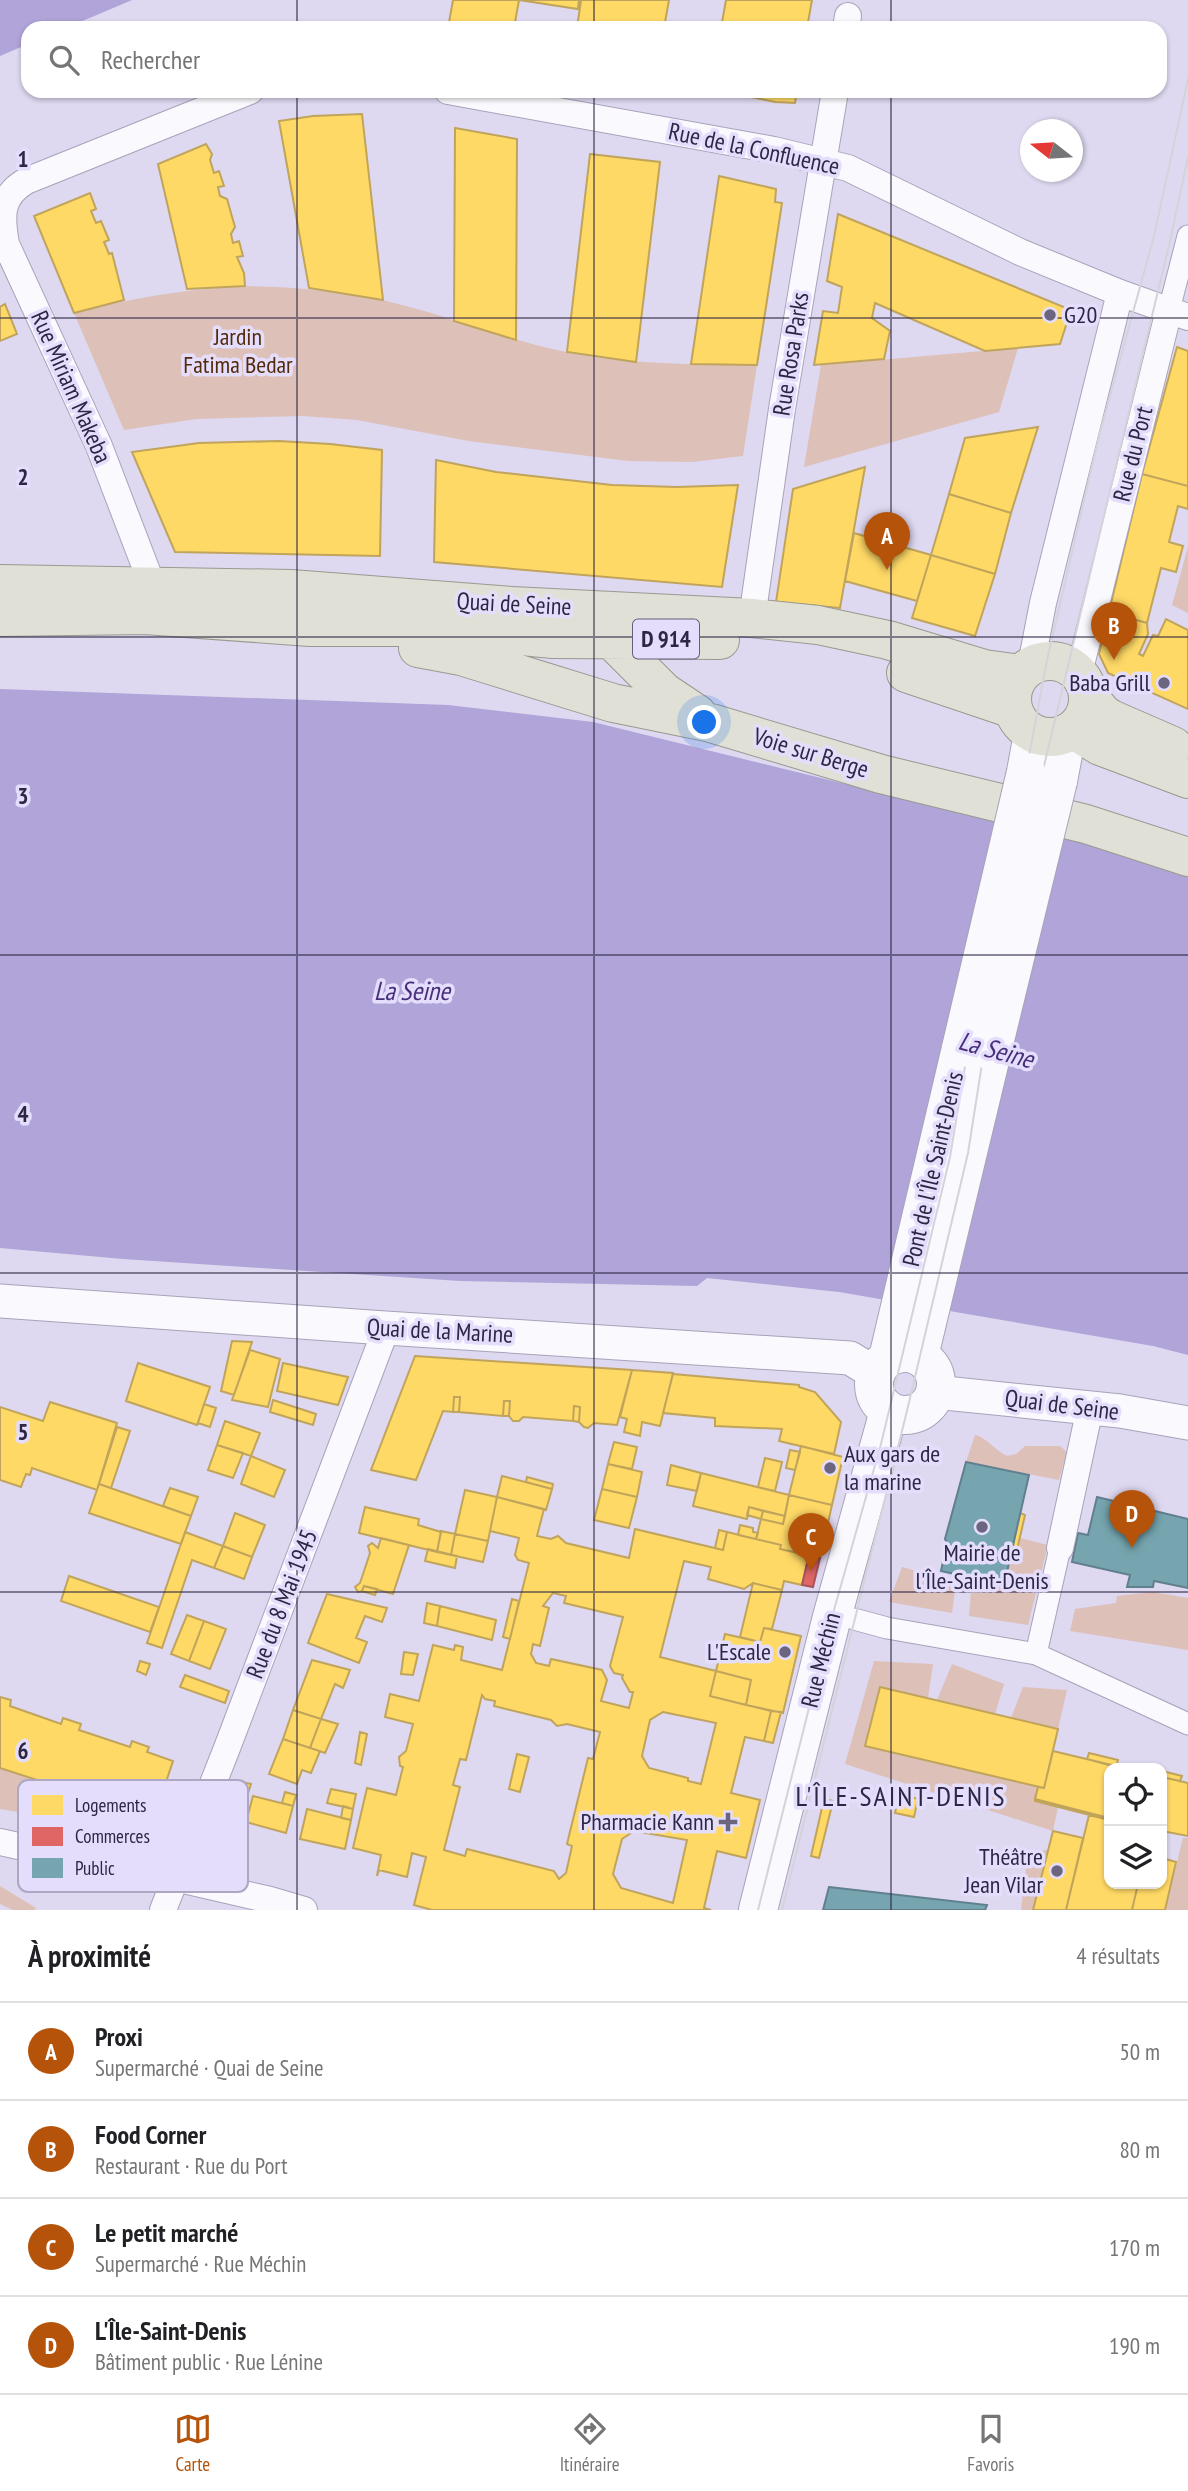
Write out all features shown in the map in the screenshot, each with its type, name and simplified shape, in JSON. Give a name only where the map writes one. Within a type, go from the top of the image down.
[{"type":"main road","name":"Quai de Seine","points":[[0,584],[291,589],[512,606],[752,618],[818,625],[888,640],[984,669],[1051,702]]},
{"type":"main road","points":[[512,606],[581,626],[612,640],[664,692],[711,723]]},
{"type":"main road","name":"Quai de Seine","points":[[0,617],[145,615],[310,628],[431,627],[530,638],[722,640],[807,646],[1051,702]]},
{"type":"main road","name":"Voie sur Berge","points":[[310,628],[461,656],[614,703],[711,723],[881,774],[1086,824],[1188,857]]},
{"type":"main road","name":"D 914","points":[[1051,702],[1103,714],[1188,752]]},
{"type":"main road","name":"D 914","points":[[1051,702],[1100,746],[1188,779]]},
{"type":"main road","name":"Pont de l'Île Saint-Denis","points":[[901,1349],[1042,777],[1051,702]]},
{"type":"main road","points":[[901,1349],[933,1371],[935,1392],[924,1409],[897,1413],[878,1399],[874,1382],[901,1349]]},
{"type":"main road","name":"Rue Méchin","points":[[782,1910],[853,1619],[897,1413]]},
{"type":"main road","name":"Rue Méchin","points":[[758,1910],[831,1617],[897,1413]]},
{"type":"street","name":"Rue Miriam Makeba","points":[[153,587],[99,446],[6,244],[0,214],[12,188],[233,98]]},
{"type":"street","name":"Rue de la Confluence","points":[[487,98],[774,150],[848,168],[1020,252],[1120,293],[1179,313]]},
{"type":"street","name":"Rue Rosa Parks","points":[[752,618],[775,457],[834,98]]},
{"type":"street","name":"Rue du Port","points":[[1051,702],[1179,313],[1187,243]]},
{"type":"street","points":[[1051,702],[1043,603],[1120,293]]},
{"type":"street","name":"Quai de la Marine","points":[[0,1301],[386,1329],[415,1328],[850,1358],[901,1349]]},
{"type":"street","name":"Rue du 8 Mai 1945","points":[[214,1780],[386,1329]]},
{"type":"street","name":"Quai de Seine","points":[[935,1392],[1090,1408],[1188,1423]]},
{"type":"street","points":[[1036,1654],[1090,1408]]},
{"type":"street","points":[[853,1619],[887,1628],[1036,1654],[1188,1724]]},
{"type":"street","points":[[0,1842],[18,1846]]},
{"type":"street","name":"Rue du 8 Mai 1945","points":[[163,1910],[169,1892]]},
{"type":"street","points":[[231,1892],[304,1910]]},
{"type":"green space","name":"Jardin Fatima Bedar","points":[[245,286],[314,290],[382,300],[543,347],[590,356],[661,363],[757,365],[743,456],[692,462],[628,461],[469,441],[357,420],[303,416],[196,419],[124,430],[74,313],[159,295]]},
{"type":"green space","points":[[1018,348],[999,412],[804,467],[821,365]]},
{"type":"green space","points":[[1188,547],[1188,613],[1172,605]]},
{"type":"green space","points":[[975,1435],[1007,1456],[1016,1454],[1025,1446],[1060,1446],[1067,1452],[1059,1480],[966,1462]]},
{"type":"green space","points":[[1020,1538],[1048,1545],[1028,1625],[969,1616],[972,1578],[1003,1585],[1011,1548],[1017,1549]]},
{"type":"green space","points":[[902,1567],[956,1582],[952,1613],[889,1602]]},
{"type":"green space","points":[[1153,1592],[1188,1598],[1188,1650],[1070,1631],[1075,1609],[1116,1603],[1117,1596]]},
{"type":"green space","points":[[874,1661],[933,1664],[928,1698],[880,1687],[865,1746],[1038,1787],[1035,1799],[1058,1807],[1053,1831],[845,1764]]},
{"type":"green space","points":[[952,1664],[1004,1684],[995,1714],[937,1700]]},
{"type":"green space","points":[[1023,1687],[1067,1690],[1058,1729],[1011,1718]]},
{"type":"green space","points":[[0,1768],[35,1780],[18,1780],[18,1812],[0,1809]]},
{"type":"green space","points":[[1183,1838],[1188,1838],[1188,1910],[1165,1910]]},
{"type":"green space","points":[[1048,1850],[1033,1910],[1021,1910],[1028,1851]]},
{"type":"green space","points":[[0,1886],[36,1908],[35,1910],[13,1910],[0,1904]]},
{"type":"water","points":[[0,0],[132,0],[82,21],[21,21],[21,47],[0,56]]},
{"type":"water","name":"La Seine","points":[[0,689],[448,705],[593,722],[1069,839],[1188,877],[1188,1355],[1153,1346],[839,1292],[707,1278],[697,1286],[460,1281],[123,1259],[0,1248]]},
{"type":"building: Logements","points":[[453,0],[519,0],[515,21],[449,21]]},
{"type":"building: Logements","points":[[519,0],[579,0],[578,9]]},
{"type":"building: Logements","points":[[581,0],[669,0],[665,21],[578,21]]},
{"type":"building: Logements","points":[[726,0],[812,0],[808,21],[722,21]]},
{"type":"building: Logements","points":[[756,98],[796,98],[795,103]]},
{"type":"building: Logements","points":[[362,114],[383,300],[309,288],[279,121],[313,116]]},
{"type":"building: Logements","points":[[455,128],[517,139],[516,340],[454,321]]},
{"type":"building: Logements","points":[[206,144],[212,154],[210,160],[214,173],[219,171],[224,186],[218,187],[220,196],[227,199],[235,227],[231,234],[233,243],[239,241],[243,256],[237,257],[244,273],[245,286],[187,289],[158,164]]},
{"type":"building: Logements","points":[[590,154],[660,162],[636,362],[567,352]]},
{"type":"building: Logements","points":[[719,176],[776,189],[775,202],[782,203],[757,365],[691,364]]},
{"type":"building: Logements","points":[[90,193],[96,209],[91,211],[96,223],[101,221],[109,240],[104,242],[109,254],[112,253],[124,300],[74,313],[34,216]]},
{"type":"building: Logements","points":[[838,214],[1071,310],[1060,344],[985,351],[875,303],[872,318],[890,331],[884,359],[814,365],[823,311],[838,313],[842,287],[827,281]]},
{"type":"building: Logements","points":[[5,304],[17,334],[0,341],[0,307]]},
{"type":"building: Logements","points":[[1177,347],[1188,351],[1188,486],[1142,474]]},
{"type":"building: Logements","points":[[1038,427],[1011,513],[949,494],[965,438]]},
{"type":"building: Logements","points":[[279,441],[382,450],[380,556],[175,552],[132,452],[199,443]]},
{"type":"building: Logements","points":[[436,460],[496,472],[612,485],[738,485],[722,587],[434,562]]},
{"type":"building: Logements","points":[[865,467],[840,608],[776,602],[793,489]]},
{"type":"building: Logements","points":[[1142,474],[1188,486],[1188,509],[1178,506],[1169,542],[1183,546],[1176,572],[1161,568],[1147,623],[1109,612]]},
{"type":"building: Logements","points":[[949,494],[1011,513],[995,574],[931,555]]},
{"type":"building: Logements","points":[[854,533],[931,555],[917,601],[845,581]]},
{"type":"building: Logements","points":[[931,555],[995,574],[975,636],[912,618]]},
{"type":"building: Logements","points":[[1109,612],[1147,623],[1148,634],[1139,654],[1143,656],[1153,635],[1158,636],[1166,619],[1188,630],[1188,709],[1108,673],[1099,654]]},
{"type":"building: Logements","points":[[232,1341],[252,1342],[234,1395],[221,1391]]},
{"type":"building: Logements","points":[[250,1350],[280,1359],[268,1407],[232,1400]]},
{"type":"building: Logements","points":[[415,1356],[632,1370],[617,1425],[594,1423],[588,1428],[584,1427],[579,1422],[580,1407],[574,1406],[573,1421],[523,1417],[519,1421],[513,1421],[509,1416],[510,1401],[504,1401],[503,1416],[459,1412],[460,1397],[454,1397],[453,1412],[443,1411],[416,1480],[371,1470]]},
{"type":"building: Logements","points":[[138,1363],[210,1387],[197,1425],[126,1401]]},
{"type":"building: Logements","points":[[283,1363],[348,1377],[338,1405],[277,1391]]},
{"type":"building: Logements","points":[[632,1370],[673,1373],[660,1426],[642,1422],[640,1436],[624,1432],[627,1419],[620,1417]]},
{"type":"building: Logements","points":[[673,1374],[799,1385],[815,1392],[841,1422],[834,1454],[779,1441],[782,1429],[715,1426],[715,1418],[663,1413]]},
{"type":"building: Logements","points":[[454,1397],[460,1397],[459,1412],[453,1412]]},
{"type":"building: Logements","points":[[273,1400],[316,1414],[313,1425],[270,1412]]},
{"type":"building: Logements","points":[[504,1401],[510,1401],[509,1416],[503,1416]]},
{"type":"building: Logements","points":[[50,1402],[117,1423],[97,1490],[32,1468],[30,1475],[26,1474],[21,1487],[0,1480],[0,1407],[43,1421]]},
{"type":"building: Logements","points":[[204,1404],[216,1408],[210,1427],[198,1423]]},
{"type":"building: Logements","points":[[574,1406],[580,1407],[579,1422],[573,1421]]},
{"type":"building: Logements","points":[[225,1421],[260,1433],[251,1456],[217,1445]]},
{"type":"building: Logements","points":[[117,1427],[130,1431],[111,1488],[99,1484]]},
{"type":"building: Logements","points":[[614,1442],[637,1447],[632,1469],[608,1464]]},
{"type":"building: Logements","points":[[217,1445],[243,1453],[233,1478],[208,1470]]},
{"type":"building: Logements","points":[[801,1446],[843,1457],[832,1505],[789,1495]]},
{"type":"building: Logements","points":[[790,1450],[800,1452],[795,1470],[786,1468]]},
{"type":"building: Logements","points":[[251,1456],[285,1470],[274,1497],[241,1484]]},
{"type":"building: Logements","points":[[765,1458],[782,1462],[775,1491],[758,1487]]},
{"type":"building: Logements","points":[[608,1464],[642,1472],[637,1497],[602,1489]]},
{"type":"building: Logements","points":[[671,1465],[701,1473],[697,1491],[667,1485]]},
{"type":"building: Logements","points":[[701,1473],[789,1495],[785,1516],[749,1507],[747,1519],[693,1506]]},
{"type":"building: Logements","points":[[502,1476],[552,1489],[546,1510],[497,1497]]},
{"type":"building: Logements","points":[[527,1477],[553,1484],[552,1489],[526,1482]]},
{"type":"building: Logements","points":[[99,1484],[191,1516],[181,1544],[89,1513]]},
{"type":"building: Logements","points":[[170,1488],[198,1497],[191,1516],[163,1506]]},
{"type":"building: Logements","points":[[602,1489],[637,1497],[629,1528],[594,1520]]},
{"type":"building: Logements","points":[[465,1490],[497,1497],[488,1541],[455,1534]]},
{"type":"building: Logements","points":[[789,1495],[832,1505],[820,1558],[780,1549],[781,1545],[756,1539],[761,1519],[783,1524]]},
{"type":"building: Logements","points":[[497,1497],[544,1509],[537,1536],[551,1539],[558,1536],[566,1543],[629,1558],[635,1529],[723,1550],[727,1532],[809,1555],[802,1585],[784,1581],[782,1590],[753,1583],[744,1589],[708,1579],[711,1567],[684,1561],[660,1657],[716,1671],[710,1696],[771,1711],[764,1741],[745,1737],[731,1793],[760,1800],[746,1858],[717,1851],[704,1908],[711,1910],[432,1910],[414,1905],[426,1857],[412,1853],[407,1877],[379,1870],[377,1876],[381,1855],[353,1848],[367,1788],[396,1795],[403,1767],[400,1766],[399,1757],[406,1751],[413,1724],[385,1717],[390,1694],[419,1701],[433,1645],[454,1650],[455,1645],[463,1647],[461,1660],[502,1670],[529,1563],[518,1560],[515,1555],[519,1538],[490,1531]],"holes":[[[553,1593],[566,1596],[564,1603],[623,1617],[610,1666],[614,1673],[623,1675],[630,1692],[633,1692],[629,1708],[601,1701],[607,1680],[602,1670],[551,1659],[549,1666],[536,1663],[531,1654],[533,1644],[540,1646],[549,1608],[543,1606]],[[482,1695],[485,1699],[495,1701],[494,1706],[551,1720],[557,1726],[567,1724],[600,1732],[593,1759],[588,1758],[567,1844],[572,1846],[566,1873],[559,1879],[554,1871],[467,1849],[465,1856],[444,1850],[460,1787],[453,1785],[460,1759],[466,1760]],[[663,1712],[716,1723],[701,1784],[649,1768],[642,1756],[650,1720]],[[634,1831],[687,1840],[673,1903],[621,1888],[613,1874],[622,1839]]]},
{"type":"building: Logements","points":[[365,1507],[419,1519],[418,1525],[441,1532],[437,1552],[359,1533]]},
{"type":"building: Logements","points":[[749,1507],[763,1511],[761,1519],[747,1515]]},
{"type":"building: Logements","points":[[763,1511],[785,1516],[783,1524],[761,1519]]},
{"type":"building: Logements","points":[[235,1513],[265,1525],[252,1557],[223,1546]]},
{"type":"building: Logements","points":[[1020,1513],[1025,1515],[1017,1550],[1011,1548]]},
{"type":"building: Logements","points":[[740,1525],[753,1528],[753,1532],[758,1533],[756,1539],[738,1535]]},
{"type":"building: Logements","points":[[719,1530],[727,1532],[723,1550],[715,1548]]},
{"type":"building: Logements","points":[[441,1531],[455,1534],[451,1555],[437,1552]]},
{"type":"building: Logements","points":[[185,1532],[223,1546],[214,1568],[192,1560],[162,1648],[147,1643]]},
{"type":"building: Logements","points":[[455,1534],[488,1541],[483,1562],[451,1555]]},
{"type":"building: Logements","points":[[381,1538],[409,1545],[393,1594],[364,1586],[362,1591],[358,1592],[355,1587],[360,1583],[370,1553],[368,1546],[372,1543],[378,1548]]},
{"type":"building: Logements","points":[[223,1546],[252,1557],[244,1579],[214,1568]]},
{"type":"building: Logements","points":[[428,1549],[457,1556],[455,1568],[425,1561]]},
{"type":"building: Logements","points":[[69,1576],[159,1607],[150,1632],[61,1601]]},
{"type":"building: Logements","points":[[753,1583],[782,1590],[772,1629],[764,1628],[760,1642],[740,1637]]},
{"type":"building: Logements","points":[[364,1586],[377,1589],[375,1595],[362,1591]]},
{"type":"building: Logements","points":[[327,1594],[387,1608],[382,1622],[365,1616],[356,1638],[367,1642],[359,1663],[308,1643]]},
{"type":"building: Logements","points":[[512,1599],[519,1601],[510,1639],[503,1637]]},
{"type":"building: Logements","points":[[427,1603],[440,1606],[437,1626],[424,1623]]},
{"type":"building: Logements","points":[[440,1606],[496,1620],[492,1640],[437,1626]]},
{"type":"building: Logements","points":[[187,1615],[204,1621],[189,1661],[171,1654]]},
{"type":"building: Logements","points":[[204,1621],[226,1629],[210,1669],[189,1661]]},
{"type":"building: Logements","points":[[764,1628],[801,1636],[783,1713],[746,1705],[751,1680],[716,1671],[725,1634],[760,1642]]},
{"type":"building: Logements","points":[[404,1652],[418,1654],[413,1675],[401,1674]]},
{"type":"building: Logements","points":[[312,1660],[350,1670],[343,1688],[335,1684],[321,1719],[293,1710]]},
{"type":"building: Logements","points":[[140,1661],[150,1664],[146,1675],[137,1671]]},
{"type":"building: Logements","points":[[716,1671],[751,1680],[746,1705],[710,1696]]},
{"type":"building: Logements","points":[[185,1675],[229,1691],[225,1703],[180,1687]]},
{"type":"building: Logements","points":[[880,1687],[1058,1729],[1044,1788],[865,1746]]},
{"type":"building: Logements","points":[[0,1697],[11,1700],[10,1706],[61,1724],[63,1718],[81,1724],[79,1730],[130,1747],[132,1741],[149,1747],[147,1752],[173,1761],[167,1780],[37,1780],[0,1768]]},
{"type":"building: Logements","points":[[293,1710],[321,1719],[310,1748],[283,1739]]},
{"type":"building: Logements","points":[[771,1711],[781,1712],[773,1743],[764,1741]]},
{"type":"building: Logements","points":[[321,1719],[338,1724],[325,1753],[310,1748]]},
{"type":"building: Logements","points":[[360,1732],[367,1734],[361,1765],[355,1763]]},
{"type":"building: Logements","points":[[283,1739],[320,1751],[311,1773],[302,1770],[297,1784],[269,1774]]},
{"type":"building: Logements","points":[[1053,1751],[1104,1763],[1104,1817],[1035,1799],[1038,1787],[1044,1788]]},
{"type":"building: Logements","points":[[1089,1753],[1118,1760],[1117,1763],[1104,1764],[1087,1759]]},
{"type":"building: Logements","points":[[517,1754],[529,1757],[520,1792],[509,1789]]},
{"type":"building: Logements","points":[[1167,1772],[1182,1776],[1180,1781],[1167,1778]]},
{"type":"building: Logements","points":[[1167,1778],[1188,1783],[1188,1836],[1167,1832]]},
{"type":"building: Logements","points":[[331,1789],[356,1794],[353,1809],[327,1803]]},
{"type":"building: Logements","points":[[285,1792],[296,1795],[293,1806],[282,1803]]},
{"type":"building: Logements","points":[[899,1794],[918,1799],[914,1817],[895,1813]]},
{"type":"building: Logements","points":[[253,1796],[293,1806],[286,1833],[248,1823]]},
{"type":"building: Logements","points":[[824,1799],[833,1801],[819,1858],[811,1856]]},
{"type":"building: Logements","points":[[1035,1799],[1104,1819],[1035,1801]]},
{"type":"building: Logements","points":[[343,1806],[353,1809],[351,1820],[341,1818]]},
{"type":"building: Logements","points":[[307,1809],[351,1820],[345,1849],[300,1839]]},
{"type":"building: Logements","points":[[1089,1815],[1104,1819],[1104,1889],[1137,1889],[1132,1910],[1066,1910]]},
{"type":"building: Logements","points":[[1053,1831],[1083,1838],[1066,1910],[1033,1910]]},
{"type":"building: Logements","points":[[1167,1859],[1176,1862],[1165,1910],[1132,1910],[1137,1889],[1167,1889]]},
{"type":"building: Commerces","points":[[809,1555],[820,1558],[813,1587],[802,1585]]},
{"type":"building: Public","name":"Mairie de l'Île-Saint-Denis","points":[[966,1462],[1029,1475],[1004,1585],[941,1571],[947,1543],[945,1539]]},
{"type":"building: Public","points":[[1097,1497],[1188,1519],[1188,1588],[1154,1581],[1153,1587],[1127,1587],[1130,1575],[1072,1562],[1078,1533],[1088,1535]]},
{"type":"building: Public","points":[[829,1887],[987,1905],[985,1910],[823,1910]]},
{"type":"tram line","points":[[758,1910],[832,1617],[881,1444],[950,1157],[986,939],[1026,772],[1047,660],[1099,436],[1154,236],[1188,79]]},
{"type":"tram line","points":[[782,1910],[906,1415],[968,1153],[1000,949],[1188,157]]},
{"type":"place","name":"G20","points":[[1050,315]]},
{"type":"place","name":"Proxi","points":[[887,570]]},
{"type":"place","name":"Food Corner","points":[[1114,660]]},
{"type":"place","name":"Baba Grill","points":[[1164,683]]},
{"type":"place","name":"Aux gars de la marine","points":[[830,1468]]},
{"type":"place","name":"Mairie de l'Île-Saint-Denis","points":[[982,1527]]},
{"type":"place","name":"L'Île-Saint-Denis","points":[[1132,1548]]},
{"type":"place","name":"Le petit marché","points":[[811,1571]]},
{"type":"place","name":"L'Escale","points":[[785,1652]]},
{"type":"place","name":"Pharmacie Kann","points":[[728,1822]]},
{"type":"place","name":"Théâtre Jean Vilar","points":[[1057,1871]]},
{"type":"district","name":"L'ÎLE-SAINT-DENIS","points":[[901,1796]]}]
